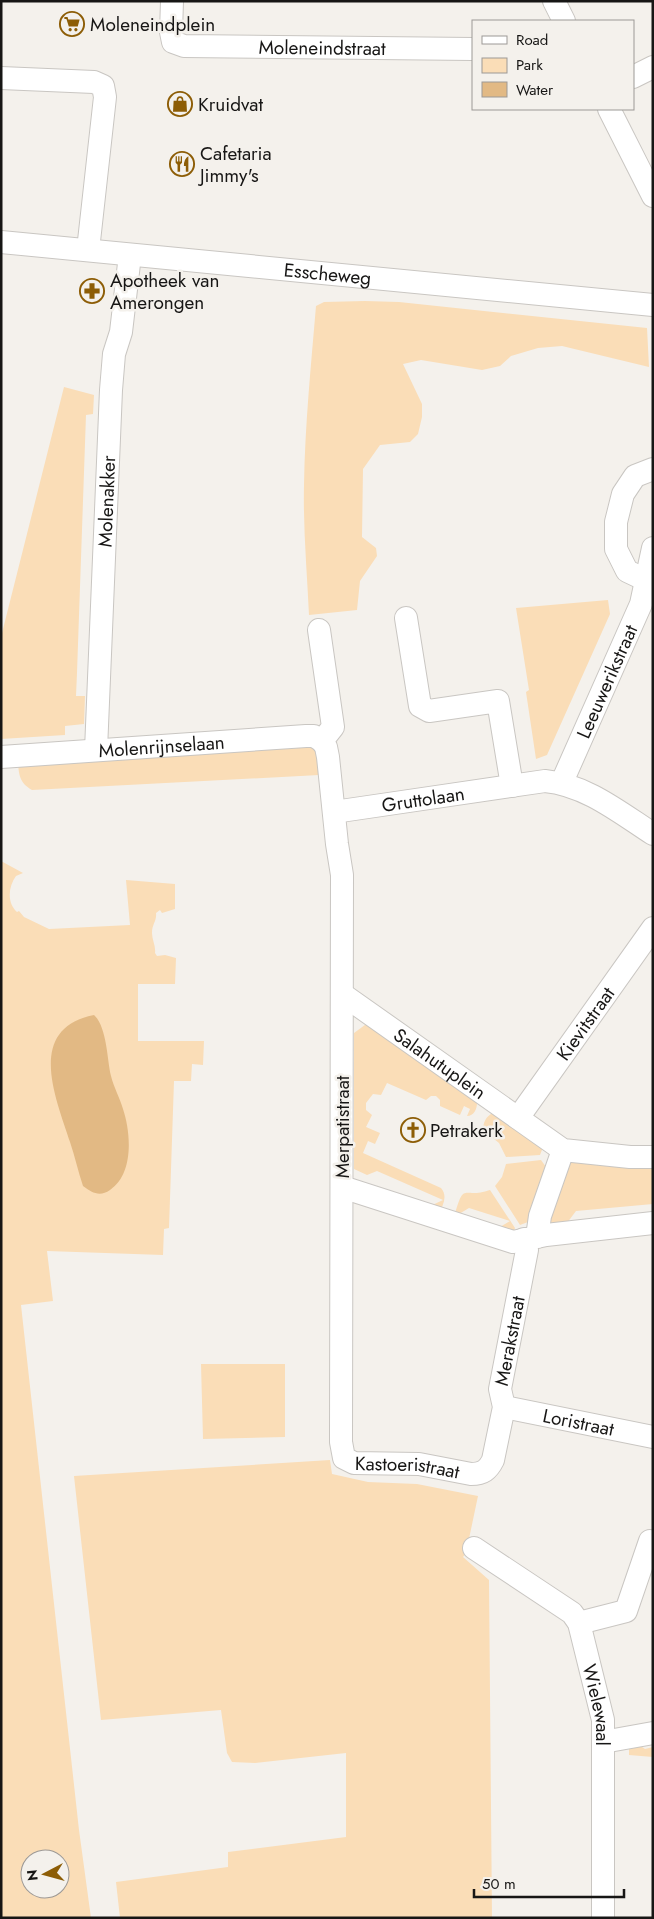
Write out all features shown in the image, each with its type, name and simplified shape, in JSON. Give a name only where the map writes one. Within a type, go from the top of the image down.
[{"type":"street","name":"Moleneindstraat","points":[[172,1],[171,32],[173,42],[184,46],[472,49]]},
{"type":"street","points":[[554,1],[564,20]]},
{"type":"street","points":[[634,76],[653,67]]},
{"type":"street","points":[[1,78],[94,82],[103,86],[105,97],[88,250]]},
{"type":"street","points":[[610,110],[653,196]]},
{"type":"street","name":"Esscheweg","points":[[1,242],[653,305]]},
{"type":"street","name":"Molenakker","points":[[96,750],[111,390],[114,354],[121,332],[130,255]]},
{"type":"street","points":[[646,580],[627,571],[616,549],[616,522],[623,494],[634,476],[653,469]]},
{"type":"street","name":"Leeuwerikstraat","points":[[562,782],[641,604],[653,548]]},
{"type":"street","points":[[406,618],[420,706],[428,711],[498,702],[512,786]]},
{"type":"street","points":[[319,630],[332,727],[322,741],[326,747],[334,812]]},
{"type":"street","name":"Molenrijnselaan","points":[[1,757],[306,736],[314,736],[322,741]]},
{"type":"street","name":"Gruttolaan","points":[[334,812],[545,781],[562,782],[584,790],[653,834]]},
{"type":"street","name":"Merpatistraat","points":[[334,812],[342,875],[341,1442]]},
{"type":"street","name":"Kievitstraat","points":[[518,1118],[653,928]]},
{"type":"street","name":"Salahutuplein","points":[[342,994],[563,1150],[620,1156],[653,1157]]},
{"type":"street","points":[[530,1238],[540,1216],[563,1150]]},
{"type":"street","points":[[342,1187],[513,1242],[530,1238],[653,1223]]},
{"type":"street","name":"Merakstraat","points":[[486,1471],[493,1460],[504,1407],[500,1389],[530,1238]]},
{"type":"street","name":"Loristraat","points":[[504,1407],[653,1437]]},
{"type":"street","name":"Kastoeristraat","points":[[341,1442],[344,1458],[354,1463],[419,1464],[472,1474],[480,1474],[486,1471]]},
{"type":"street","points":[[474,1548],[572,1613],[579,1623],[626,1611],[650,1541]]},
{"type":"street","name":"Wielewaal","points":[[579,1623],[603,1720],[603,1918]]},
{"type":"street","points":[[603,1742],[653,1733]]},
{"type":"green space","points":[[324,302],[399,302],[647,328],[649,367],[562,346],[538,348],[511,356],[500,366],[482,370],[421,360],[403,364],[422,404],[422,417],[418,434],[410,442],[380,445],[363,469],[362,537],[376,548],[377,556],[360,581],[357,610],[309,615],[304,485],[316,306]]},
{"type":"green space","points":[[64,387],[94,395],[93,414],[86,415],[76,696],[85,696],[84,724],[65,726],[65,735],[1,739],[1,637]]},
{"type":"green space","points":[[608,600],[610,614],[547,755],[536,759],[526,692],[529,690],[516,608]]},
{"type":"green space","points":[[317,747],[319,775],[32,790],[21,779],[18,763]]},
{"type":"green space","points":[[1,861],[23,873],[16,876],[11,885],[10,900],[14,908],[24,917],[49,929],[130,925],[126,880],[175,884],[175,909],[162,913],[160,910],[156,913],[152,933],[157,956],[165,955],[176,958],[175,984],[138,984],[138,1041],[204,1041],[203,1065],[192,1064],[191,1081],[174,1081],[169,1228],[164,1229],[163,1255],[47,1251],[53,1301],[21,1305],[79,1830],[91,1918],[1,1918]]},
{"type":"green space","points":[[369,1022],[477,1103],[476,1110],[472,1115],[467,1116],[470,1109],[464,1106],[460,1115],[440,1106],[440,1100],[436,1096],[431,1096],[426,1100],[387,1083],[381,1095],[373,1094],[366,1103],[366,1110],[372,1115],[366,1127],[380,1133],[375,1144],[368,1141],[363,1153],[441,1188],[444,1197],[439,1214],[426,1208],[443,1200],[377,1171],[367,1175],[354,1169],[354,1033]]},
{"type":"green space","points":[[493,1113],[543,1147],[540,1155],[506,1157],[499,1143],[483,1130],[485,1120]]},
{"type":"green space","points":[[541,1160],[546,1167],[528,1222],[520,1225],[495,1186],[502,1177],[506,1164]]},
{"type":"green space","points":[[570,1161],[653,1163],[653,1204],[576,1211],[564,1227],[551,1224],[547,1220]]},
{"type":"green space","points":[[490,1190],[515,1228],[512,1236],[495,1230],[510,1221],[469,1208],[454,1217],[463,1194]]},
{"type":"green space","points":[[201,1364],[285,1364],[285,1437],[203,1439]]},
{"type":"green space","points":[[330,1460],[332,1474],[368,1482],[417,1484],[478,1496],[466,1553],[463,1557],[489,1580],[492,1918],[120,1918],[116,1882],[228,1867],[228,1852],[346,1837],[346,1753],[255,1763],[232,1762],[227,1753],[221,1710],[101,1720],[74,1476]]},
{"type":"green space","points":[[639,1745],[645,1749],[653,1747],[653,1757],[629,1755],[629,1748]]},
{"type":"water","points":[[94,1015],[102,1027],[111,1076],[126,1119],[129,1141],[127,1164],[118,1183],[110,1190],[99,1194],[83,1186],[58,1106],[51,1067],[52,1050],[59,1035],[73,1023]]},
{"type":"place","name":"Moleneindplein","points":[[72,24]]},
{"type":"place","name":"Kruidvat","points":[[180,104]]},
{"type":"place","name":"Cafetaria Jimmy's","points":[[182,164]]},
{"type":"place","name":"Apotheek van Amerongen","points":[[92,291]]},
{"type":"place","name":"Petrakerk","points":[[413,1130]]}]
